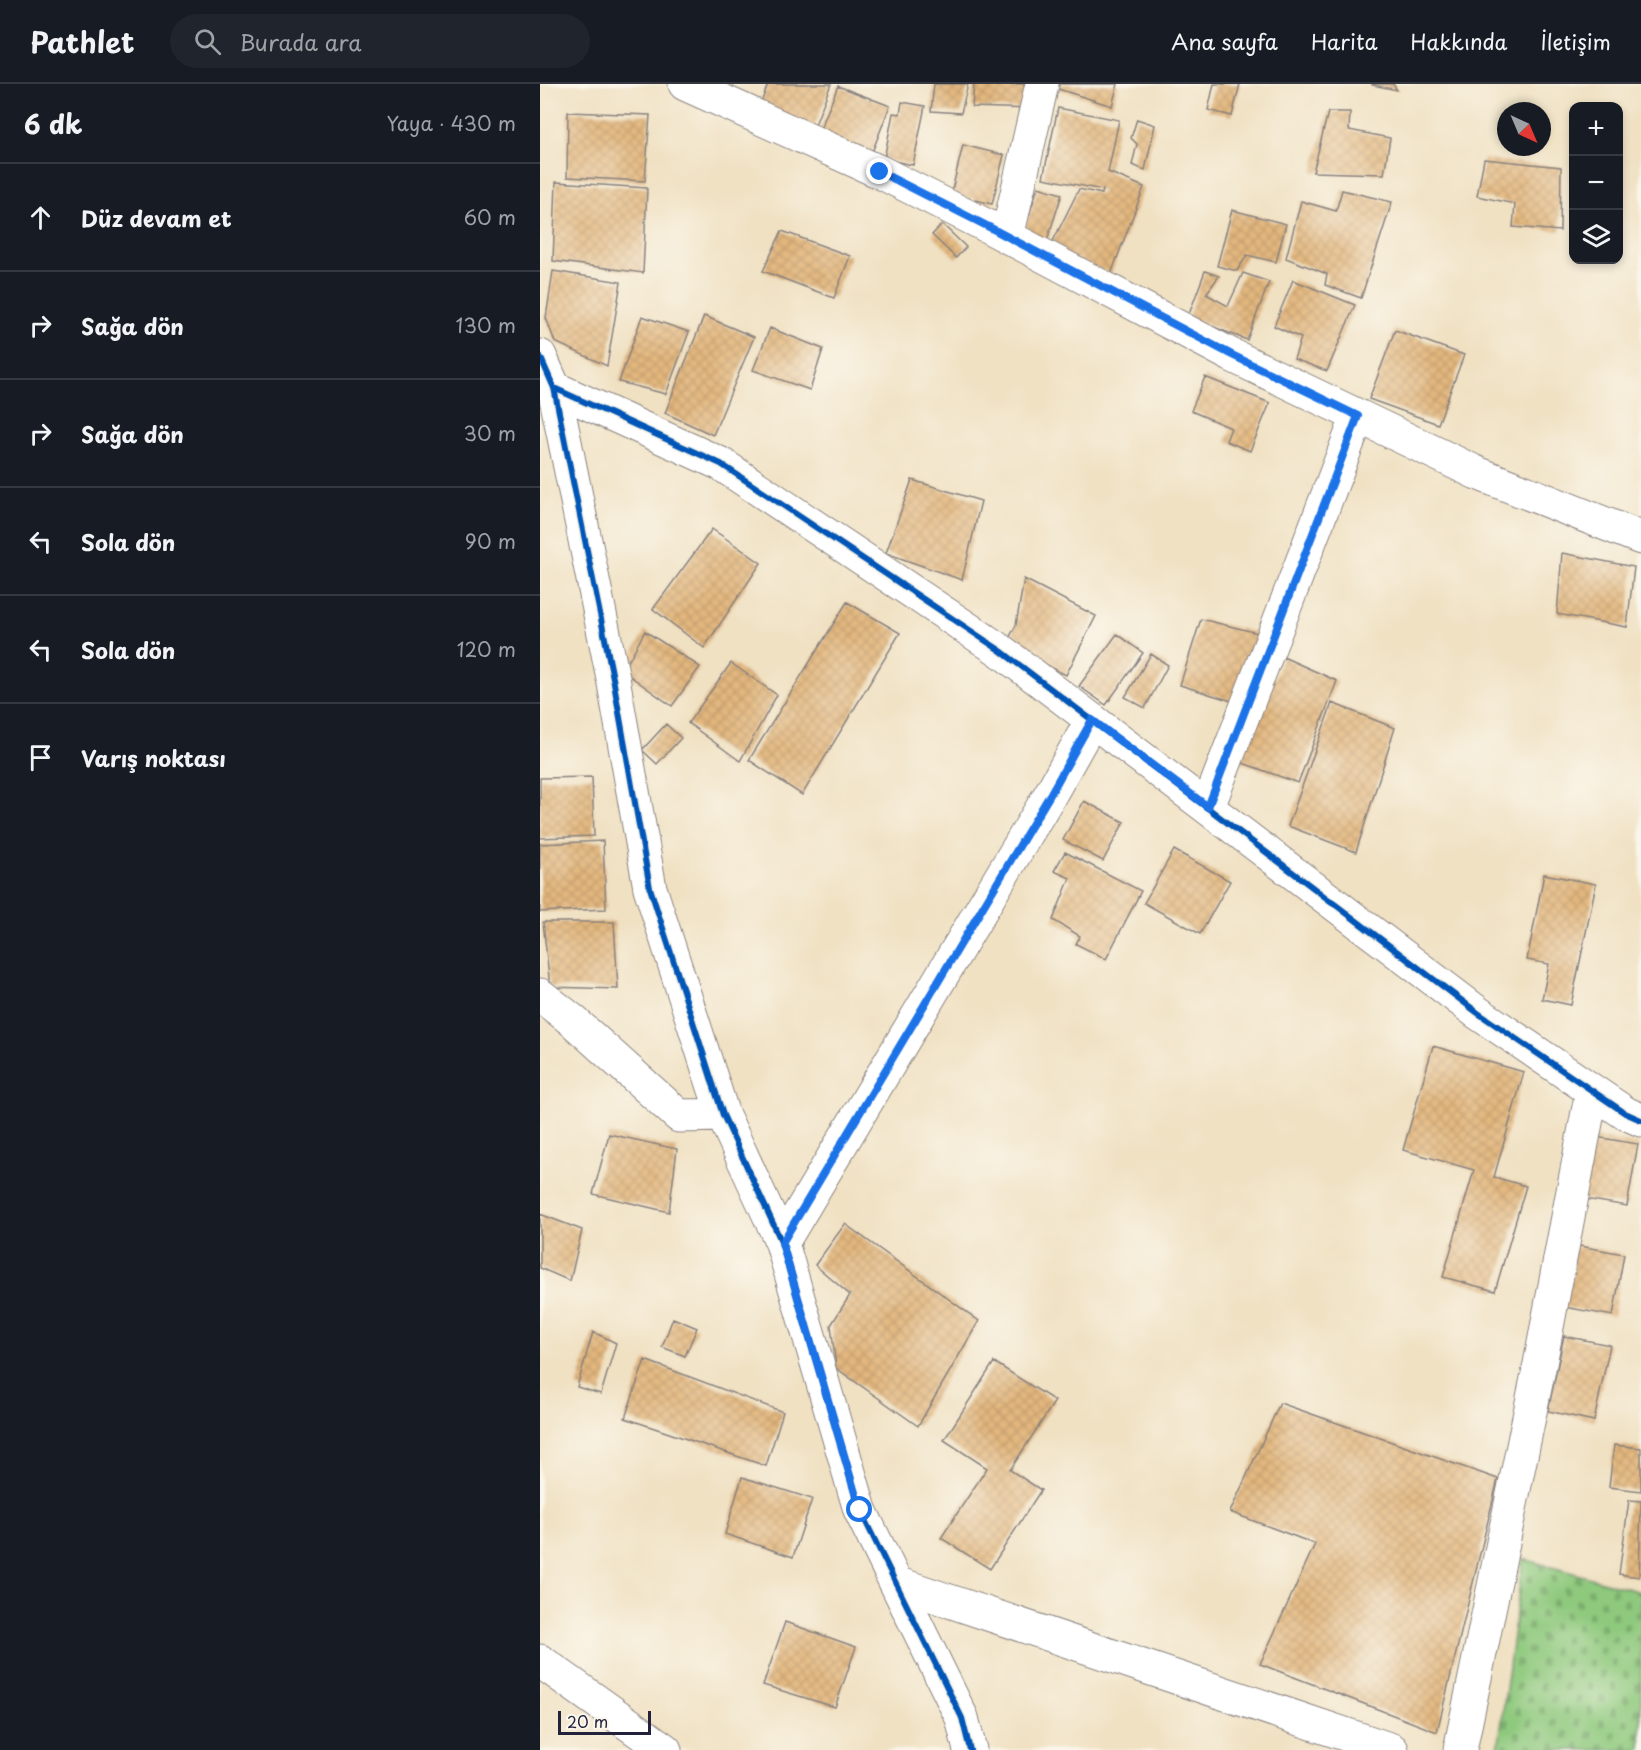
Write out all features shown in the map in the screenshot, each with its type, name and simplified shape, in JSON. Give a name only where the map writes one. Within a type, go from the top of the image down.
[{"type":"street","points":[[685,84],[880,172],[1232,355],[1476,473],[1641,538]]},
{"type":"street","points":[[1007,237],[1042,84]]},
{"type":"street","points":[[540,356],[554,388],[613,678],[650,888],[723,1115],[782,1243],[860,1510],[962,1718],[970,1750]]},
{"type":"street","points":[[554,388],[721,464],[1001,651],[1478,1013],[1625,1113],[1641,1120]]},
{"type":"street","points":[[1208,807],[1358,416]]},
{"type":"street","points":[[782,1243],[1051,793],[1092,720]]},
{"type":"street","points":[[540,995],[572,1020],[679,1116],[723,1115]]},
{"type":"street","points":[[1460,1750],[1540,1364],[1593,1091]]},
{"type":"street","points":[[896,1583],[1392,1750]]},
{"type":"street","points":[[540,1661],[665,1750]]},
{"type":"green space","points":[[1523,1559],[1641,1592],[1641,1750],[1498,1750]]},
{"type":"building","points":[[768,84],[831,84],[809,140],[756,116]]},
{"type":"building","points":[[934,84],[968,84],[961,113],[931,111]]},
{"type":"building","points":[[974,84],[1030,84],[1029,109],[972,107]]},
{"type":"building","points":[[1059,84],[1118,84],[1112,106],[1058,89]]},
{"type":"building","points":[[1214,84],[1240,84],[1232,116],[1208,110]]},
{"type":"building","points":[[1393,84],[1397,90],[1372,85]]},
{"type":"building","points":[[838,86],[890,106],[869,160],[815,142]]},
{"type":"building","points":[[902,102],[925,106],[913,165],[884,159],[893,113],[900,114]]},
{"type":"building","points":[[1058,108],[1119,120],[1108,172],[1144,187],[1111,274],[1049,249],[1079,189],[1102,194],[1103,190],[1043,178]]},
{"type":"building","points":[[568,112],[650,115],[645,181],[567,177]]},
{"type":"building","points":[[1328,112],[1350,112],[1349,130],[1390,138],[1384,174],[1313,172]]},
{"type":"building","points":[[1137,119],[1155,125],[1145,170],[1132,165],[1137,144],[1131,138]]},
{"type":"building","points":[[963,145],[1004,155],[992,204],[951,194]]},
{"type":"building","points":[[1484,159],[1561,167],[1560,231],[1513,227],[1515,204],[1477,196]]},
{"type":"building","points":[[556,182],[647,188],[643,273],[553,261]]},
{"type":"building","points":[[1038,187],[1062,194],[1046,244],[1022,237]]},
{"type":"building","points":[[1342,190],[1392,202],[1361,298],[1325,285],[1327,274],[1286,258],[1301,201],[1336,211]]},
{"type":"building","points":[[1232,210],[1286,224],[1276,262],[1247,255],[1237,271],[1217,266]]},
{"type":"building","points":[[942,224],[966,247],[956,258],[932,235]]},
{"type":"building","points":[[782,231],[850,256],[834,298],[763,271]]},
{"type":"building","points":[[553,271],[621,282],[607,366],[555,342],[546,318]]},
{"type":"building","points":[[1205,271],[1219,276],[1206,294],[1228,306],[1243,273],[1269,282],[1247,340],[1188,317]]},
{"type":"building","points":[[1293,280],[1355,305],[1327,371],[1294,359],[1301,338],[1274,326]]},
{"type":"building","points":[[642,316],[689,332],[666,394],[619,382]]},
{"type":"building","points":[[704,316],[754,337],[713,435],[665,413]]},
{"type":"building","points":[[770,328],[823,349],[810,390],[753,370]]},
{"type":"building","points":[[1395,330],[1464,355],[1438,424],[1369,399]]},
{"type":"building","points":[[1205,377],[1270,403],[1250,451],[1226,441],[1231,428],[1191,411]]},
{"type":"building","points":[[912,480],[981,501],[962,580],[886,553]]},
{"type":"building","points":[[712,529],[761,563],[704,648],[653,609]]},
{"type":"building","points":[[1562,553],[1634,567],[1627,627],[1557,614]]},
{"type":"building","points":[[1024,579],[1096,616],[1066,675],[1006,644],[1016,625]]},
{"type":"building","points":[[847,602],[900,633],[802,795],[749,760]]},
{"type":"building","points":[[1201,619],[1262,634],[1238,703],[1180,685]]},
{"type":"building","points":[[645,631],[700,667],[672,706],[623,671]]},
{"type":"building","points":[[1117,634],[1143,653],[1106,705],[1079,686]]},
{"type":"building","points":[[1151,654],[1168,665],[1145,708],[1125,697]]},
{"type":"building","points":[[1283,657],[1337,681],[1298,783],[1240,762]]},
{"type":"building","points":[[731,663],[777,695],[740,761],[688,723]]},
{"type":"building","points":[[1332,703],[1395,728],[1356,852],[1288,826]]},
{"type":"building","points":[[666,724],[681,738],[657,764],[642,750]]},
{"type":"building","points":[[592,777],[594,836],[540,838],[540,778]]},
{"type":"building","points":[[1084,801],[1124,822],[1103,861],[1063,840]]},
{"type":"building","points":[[603,841],[606,909],[540,912],[540,844]]},
{"type":"building","points":[[1174,850],[1230,881],[1200,934],[1144,903]]},
{"type":"building","points":[[1065,852],[1141,891],[1106,959],[1076,944],[1080,936],[1053,920],[1070,878],[1054,871]]},
{"type":"building","points":[[1544,874],[1596,884],[1571,1005],[1542,999],[1549,964],[1527,960]]},
{"type":"building","points":[[543,922],[614,922],[618,989],[550,987]]},
{"type":"building","points":[[1433,1046],[1524,1072],[1494,1177],[1526,1186],[1495,1291],[1443,1277],[1474,1170],[1403,1150]]},
{"type":"building","points":[[609,1134],[677,1149],[669,1212],[593,1194]]},
{"type":"building","points":[[1590,1136],[1638,1144],[1627,1206],[1579,1198]]},
{"type":"building","points":[[540,1214],[582,1230],[570,1281],[540,1268]]},
{"type":"building","points":[[845,1224],[979,1321],[918,1426],[836,1368],[831,1325],[850,1295],[815,1265]]},
{"type":"building","points":[[1574,1245],[1624,1254],[1613,1316],[1564,1307]]},
{"type":"building","points":[[673,1318],[697,1328],[685,1356],[662,1347]]},
{"type":"building","points":[[593,1332],[616,1343],[601,1394],[577,1387]]},
{"type":"building","points":[[1564,1336],[1610,1345],[1594,1421],[1548,1411]]},
{"type":"building","points":[[645,1360],[783,1412],[766,1466],[625,1418]]},
{"type":"building","points":[[994,1362],[1055,1401],[1010,1470],[1041,1490],[990,1569],[941,1538],[987,1468],[944,1440]]},
{"type":"building","points":[[1280,1403],[1498,1479],[1437,1732],[1260,1664],[1315,1544],[1230,1512]]},
{"type":"building","points":[[1614,1445],[1641,1448],[1641,1491],[1609,1487]]},
{"type":"building","points":[[742,1477],[812,1499],[793,1557],[725,1534]]},
{"type":"building","points":[[1629,1500],[1641,1501],[1639,1577],[1619,1574]]},
{"type":"building","points":[[785,1622],[856,1647],[835,1707],[763,1685]]},
{"type":"cycle path","points":[[540,356],[554,388],[721,464],[1001,651],[1478,1013],[1625,1113],[1641,1120]]},
{"type":"cycle path","points":[[554,388],[613,678],[650,888],[723,1115],[782,1243],[860,1510],[962,1718],[970,1750]]},
{"type":"route","points":[[860,1510],[782,1243],[1051,793],[1092,720],[1208,807],[1358,416],[1232,355],[880,172]]}]
